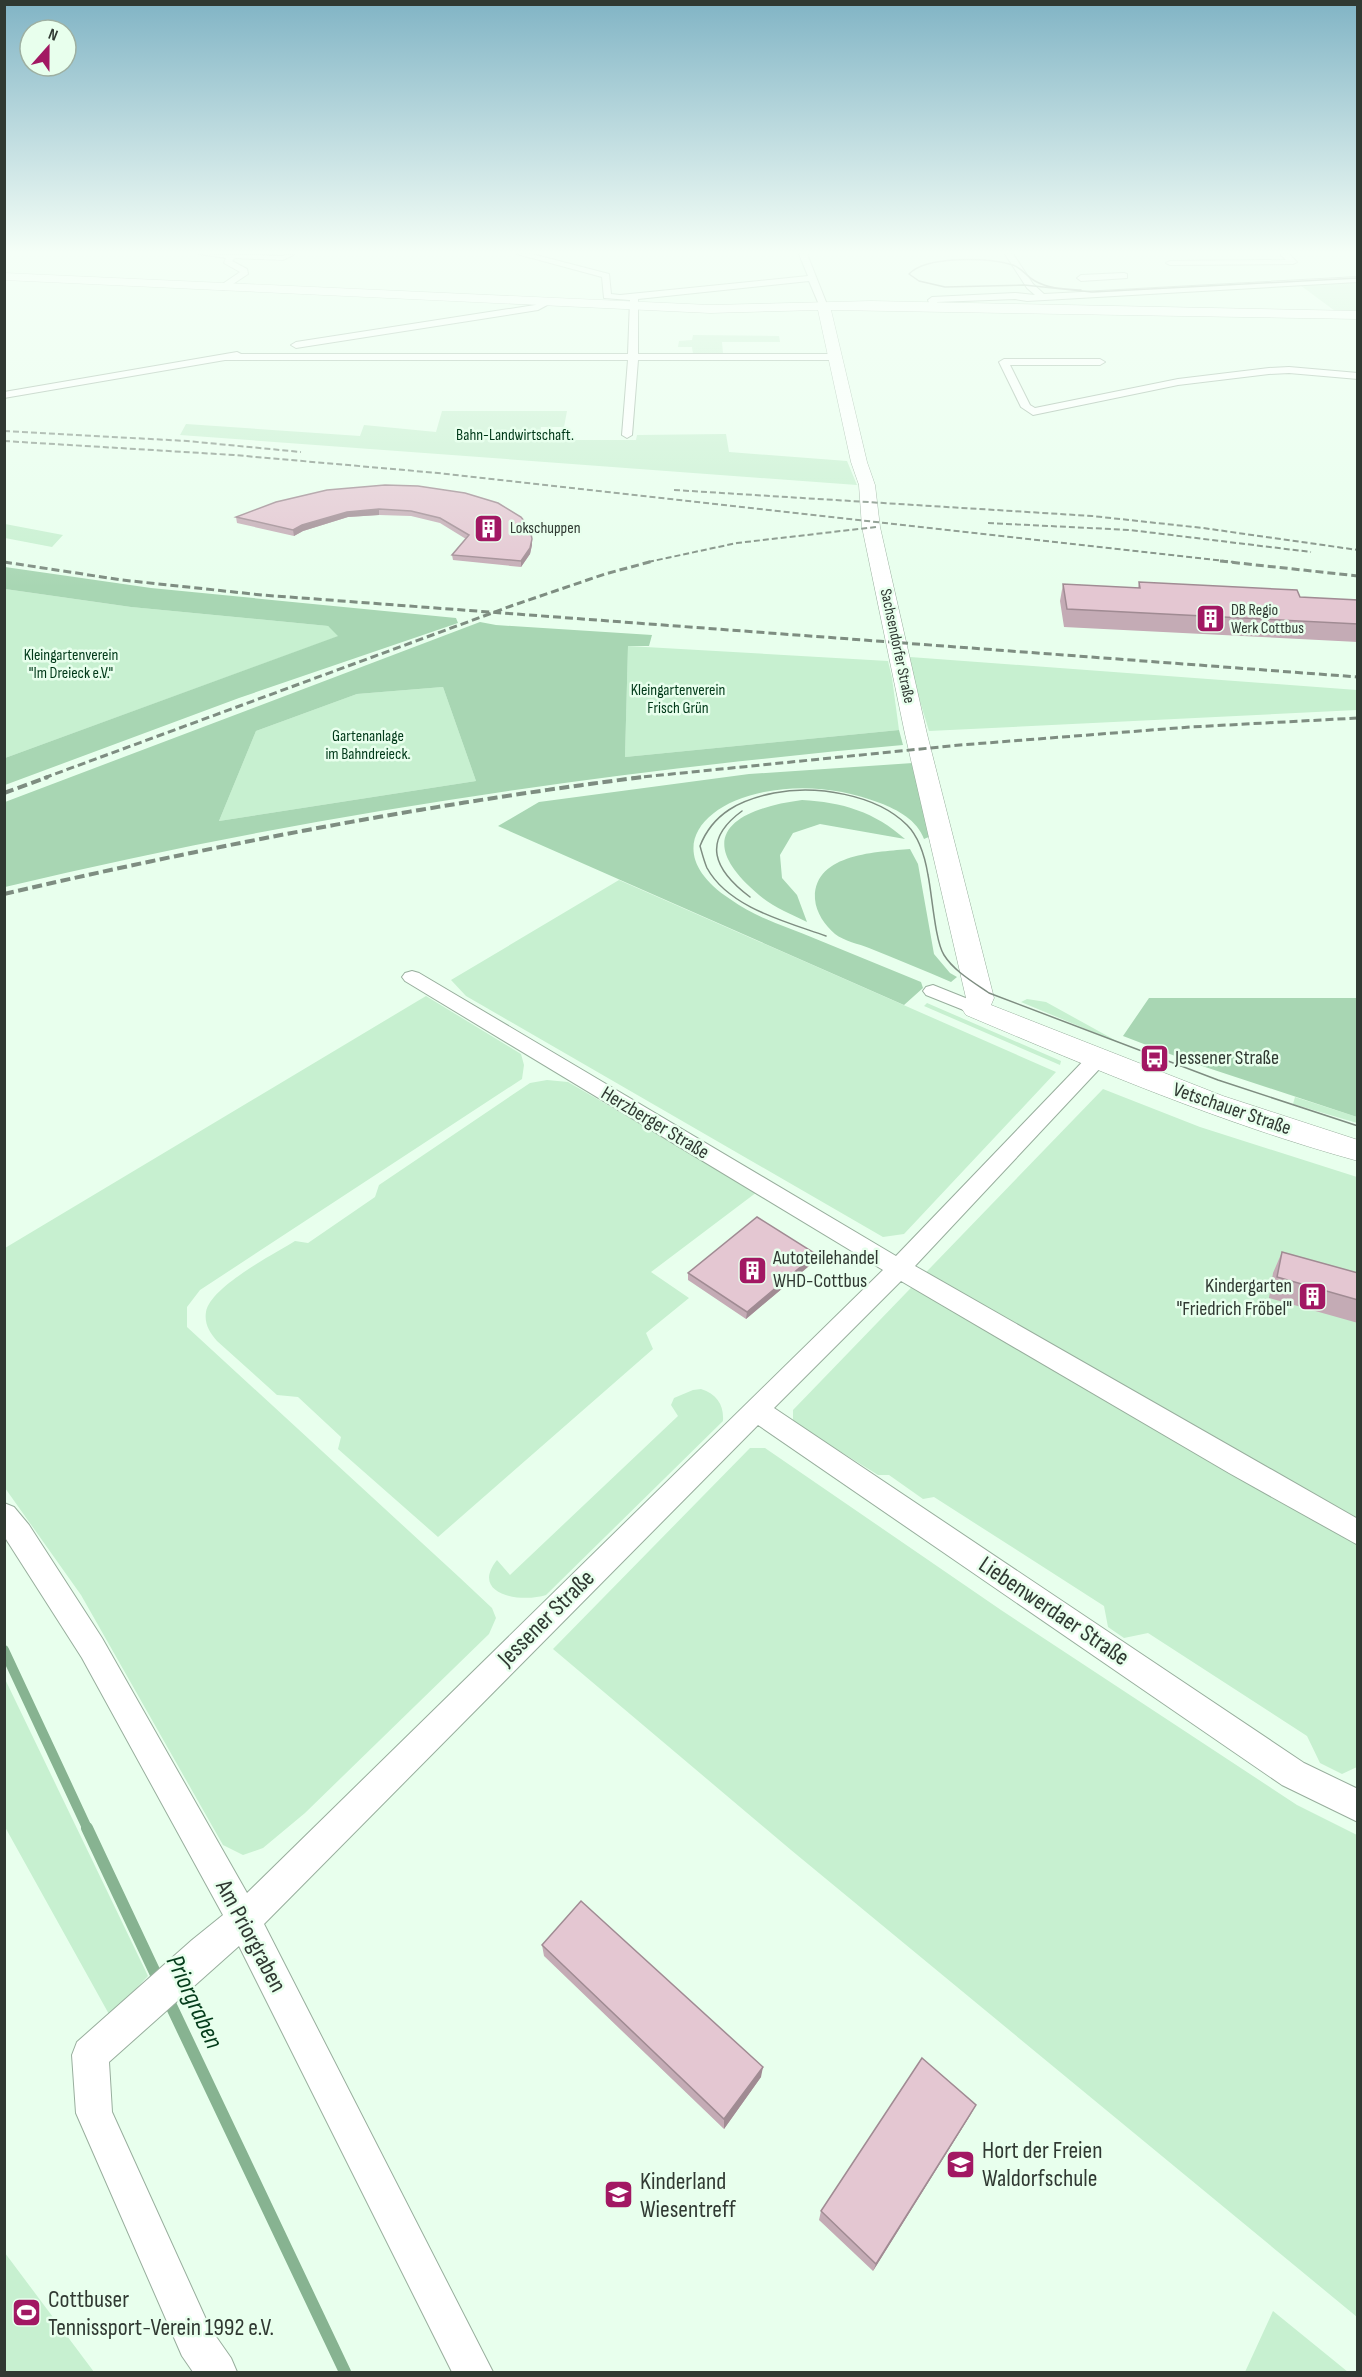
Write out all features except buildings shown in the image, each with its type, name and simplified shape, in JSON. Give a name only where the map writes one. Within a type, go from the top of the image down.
[{"type":"main road","name":"Sachsendorfer Straße","points":[[836,365],[859,462],[867,485],[871,527],[976,997]]},
{"type":"main road","name":"Vetschauer Straße","points":[[976,997],[1097,1059],[1257,1119],[1358,1151]]},
{"type":"street","points":[[4,395],[177,365]]},
{"type":"street","points":[[627,435],[632,365]]},
{"type":"street","points":[[1005,365],[1026,407],[1033,412],[1119,388],[1269,370],[1289,369],[1358,376]]},
{"type":"street","points":[[1076,365],[1101,365]]},
{"type":"street","name":"Herzberger Straße","points":[[412,976],[555,1064],[899,1268]]},
{"type":"street","name":"Vetschauer Straße","points":[[933,991],[976,997]]},
{"type":"street","name":"Jessener Straße","points":[[217,2373],[196,2342],[94,2113],[90,2055],[244,1920],[899,1268],[1097,1059]]},
{"type":"street","points":[[899,1268],[1358,1533]]},
{"type":"street","name":"Liebenwerdaer Straße","points":[[755,1409],[1293,1774],[1358,1806]]},
{"type":"street","name":"Am Priorgraben","points":[[4,1515],[19,1533],[92,1648],[244,1920],[473,2373]]},
{"type":"green space","name":"Bahn-Landwirtschaft.","points":[[442,411],[567,411],[564,427],[541,427],[539,440],[636,440],[637,435],[726,434],[729,452],[847,461],[857,485],[180,435],[186,424],[360,436],[364,425],[436,432]]},
{"type":"green space","points":[[5,524],[63,535],[52,547],[5,538]]},
{"type":"green space","points":[[5,567],[151,588],[456,618],[458,623],[239,698],[5,785],[5,758],[338,636],[328,626],[131,607],[5,589]]},
{"type":"green space","name":"Kleingartenverein \"Im Dreieck e.V.\"","points":[[5,589],[131,607],[328,626],[339,636],[5,758]]},
{"type":"green space","points":[[480,622],[652,635],[649,646],[628,646],[625,757],[899,730],[903,745],[677,769],[451,800],[227,839],[5,887],[5,802]],"holes":[[[443,687],[476,781],[219,821],[256,731],[357,694]]]},
{"type":"green space","name":"Kleingartenverein Frisch Grün","points":[[628,646],[888,661],[899,730],[625,757]]},
{"type":"green space","points":[[910,657],[1357,690],[1357,710],[929,731],[913,678]]},
{"type":"green space","name":"Gartenanlage im Bahndreieck.","points":[[443,687],[476,781],[219,821],[256,731],[357,694]]},
{"type":"green space","points":[[913,763],[931,836],[924,839],[917,826],[906,816],[880,803],[838,791],[794,788],[741,798],[721,808],[706,820],[697,834],[693,849],[697,865],[709,882],[750,912],[921,982],[923,988],[904,1005],[498,826],[539,802],[749,774]]},
{"type":"green space","points":[[802,800],[831,803],[857,810],[882,822],[905,839],[820,824],[793,833],[780,855],[782,878],[797,895],[807,922],[764,899],[738,875],[727,857],[724,842],[729,829],[740,819],[757,810]]},
{"type":"green space","points":[[910,849],[918,864],[934,954],[950,973],[957,977],[951,982],[839,936],[825,923],[817,909],[815,899],[817,884],[824,872],[836,864],[865,854]]},
{"type":"green space","points":[[619,880],[1056,1072],[904,1234],[883,1237],[466,996],[451,980]]},
{"type":"green space","points":[[426,996],[521,1054],[524,1065],[522,1079],[200,1290],[187,1307],[187,1327],[492,1608],[496,1618],[489,1634],[305,1813],[263,1848],[243,1855],[223,1845],[81,1595],[5,1488],[5,1248]]},
{"type":"green space","points":[[1149,998],[1357,998],[1357,1117],[1196,1064],[1123,1036]]},
{"type":"green space","points":[[1027,999],[1046,1002],[1122,1044],[1021,1002]]},
{"type":"green space","points":[[927,1003],[1061,1061],[1060,1065],[924,1006]]},
{"type":"green space","points":[[547,1080],[568,1082],[757,1192],[651,1272],[689,1298],[646,1333],[653,1349],[438,1537],[338,1449],[341,1437],[298,1397],[277,1395],[217,1341],[208,1328],[206,1312],[210,1302],[219,1292],[244,1272],[295,1241],[308,1243],[375,1197],[379,1185],[530,1083]]},
{"type":"green space","points":[[1103,1089],[1200,1127],[1357,1177],[1357,1767],[1342,1774],[1320,1763],[1307,1736],[1148,1633],[1124,1638],[1108,1627],[1104,1606],[934,1497],[923,1499],[889,1475],[878,1475],[793,1422],[793,1410]]},
{"type":"green space","points":[[1295,1097],[1357,1117],[1357,1123],[1293,1104]]},
{"type":"green space","points":[[701,1389],[715,1397],[721,1405],[723,1421],[546,1595],[513,1597],[494,1589],[489,1581],[490,1572],[497,1560],[510,1575],[678,1416],[671,1405],[674,1398]]},
{"type":"green space","points":[[750,1448],[765,1448],[1001,1610],[1297,1805],[1357,1835],[1357,2317],[791,1850],[553,1649]]},
{"type":"green space","points":[[4,1677],[148,1976],[110,2016],[5,1827]]},
{"type":"green space","name":"Cottbuser Tennissport-Verein 1992 e.V.","points":[[5,2253],[94,2372],[5,2372]]},
{"type":"green space","points":[[1273,2311],[1348,2372],[1245,2372]]},
{"type":"waterway","name":"Priorgraben","points":[[4,1650],[88,1830]]},
{"type":"waterway","name":"Priorgraben","points":[[87,1828],[159,1981]]},
{"type":"waterway","name":"Priorgraben","points":[[167,1997],[345,2372]]},
{"type":"tram line","points":[[826,936],[760,912],[729,894],[717,882],[707,868],[700,846],[712,825],[720,817],[739,804],[774,793],[791,791],[808,790],[845,794],[879,806],[894,814],[907,825],[919,842],[925,861],[936,929],[944,955],[958,971],[989,993],[1218,1080],[1358,1126]]},
{"type":"tram line","points":[[742,811],[729,822],[721,833],[717,844],[717,855],[728,876],[750,897]]},
{"type":"railway","points":[[4,431],[187,441],[301,452]]},
{"type":"railway","points":[[4,441],[234,455],[438,473],[1234,562]]},
{"type":"railway","points":[[674,490],[1092,516],[1203,528],[1358,550]]},
{"type":"railway","points":[[988,523],[1130,530],[1311,552]]},
{"type":"railway","points":[[648,562],[737,543],[876,527]]},
{"type":"railway","points":[[494,612],[605,574],[653,561]]},
{"type":"railway","points":[[1220,561],[1358,576]]},
{"type":"railway","points":[[4,562],[122,580],[262,595],[494,612]]},
{"type":"railway","points":[[44,778],[494,612]]},
{"type":"railway","points":[[494,612],[1358,677]]},
{"type":"railway","points":[[632,778],[960,745],[1190,727],[1358,718]]},
{"type":"railway","points":[[4,793],[48,777]]},
{"type":"railway","points":[[4,894],[322,827],[482,800],[643,777]]},
{"type":"place","name":"Lokschuppen","points":[[489,528]]},
{"type":"place","name":"DB Regio Werk Cottbus","points":[[1210,619]]},
{"type":"place","name":"Jessener Straße","points":[[1154,1058]]},
{"type":"place","name":"Autoteilehandel WHD-Cottbus","points":[[752,1270]]},
{"type":"place","name":"Kindergarten \"Friedrich Fröbel\"","points":[[1313,1297]]},
{"type":"place","name":"Hort der Freien Waldorfschule","points":[[961,2164]]},
{"type":"place","name":"Kinderland Wiesentreff","points":[[619,2195]]},
{"type":"place","name":"Cottbuser Tennissport-Verein 1992 e.V.","points":[[27,2313]]}]
